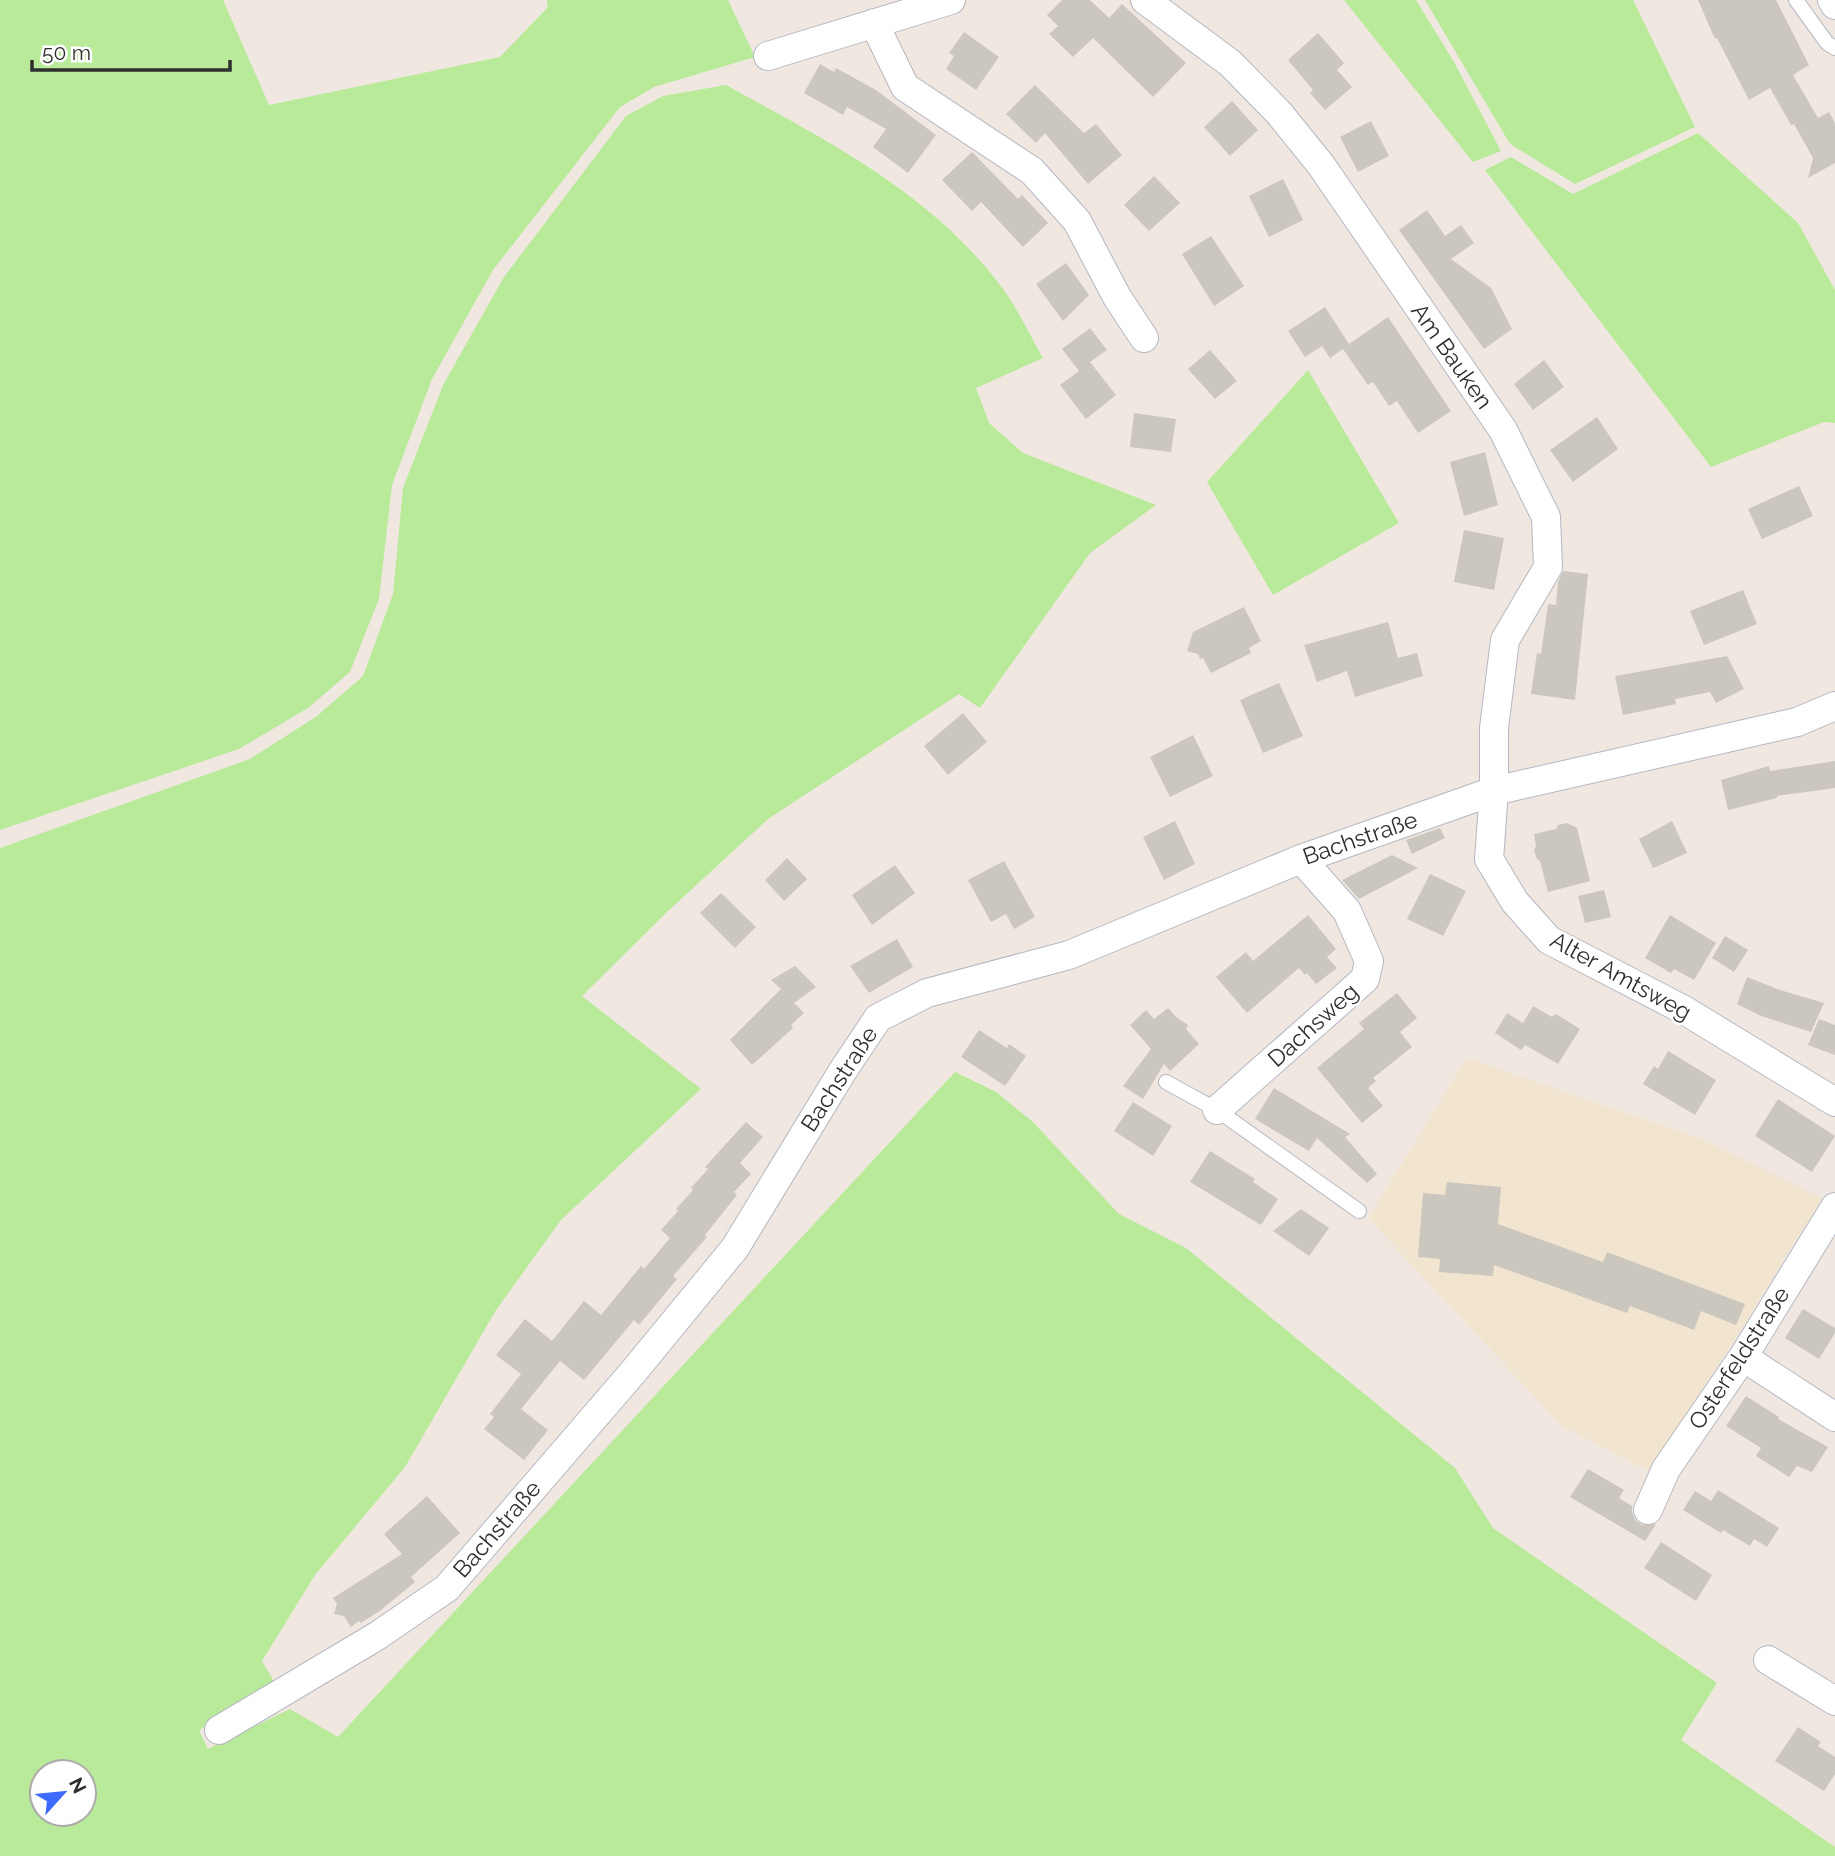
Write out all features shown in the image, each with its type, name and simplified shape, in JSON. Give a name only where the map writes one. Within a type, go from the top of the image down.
[{"type":"street","points":[[768,56],[951,0]]},
{"type":"street","name":"Am Bauken","points":[[1145,0],[1230,63],[1279,113],[1321,165],[1503,430],[1546,517],[1548,567],[1505,640],[1493,728],[1494,792]]},
{"type":"street","points":[[1832,0],[1835,5]]},
{"type":"street","points":[[874,23],[905,87],[1032,171],[1077,221],[1117,297],[1144,338]]},
{"type":"street","name":"Bachstraße","points":[[219,1730],[377,1636],[447,1588],[634,1371],[735,1248],[878,1018],[927,993],[1069,955],[1301,859],[1494,792],[1797,722],[1835,706]]},
{"type":"street","name":"Alter Amtsweg","points":[[1494,792],[1489,859],[1515,902],[1549,940],[1684,1010],[1835,1102]]},
{"type":"street","name":"Dachsweg","points":[[1217,1110],[1365,979],[1369,961],[1347,911],[1301,859]]},
{"type":"street","name":"Osterfeldstraße","points":[[1648,1510],[1666,1469],[1742,1357],[1835,1207]]},
{"type":"street","points":[[1742,1357],[1835,1417]]},
{"type":"street","points":[[1768,1660],[1835,1701]]},
{"type":"lane","points":[[1796,0],[1827,43],[1835,48]]},
{"type":"lane","points":[[1166,1082],[1217,1110],[1360,1211]]},
{"type":"shaded area","points":[[1467,1058],[1701,1139],[1822,1198],[1652,1473],[1562,1426],[1368,1218]]},
{"type":"green space","points":[[0,0],[223,0],[269,105],[500,57],[548,7],[547,0],[728,0],[755,57],[654,87],[620,107],[493,270],[432,379],[392,485],[379,599],[350,672],[308,708],[239,749],[0,830]]},
{"type":"green space","points":[[1344,0],[1416,0],[1454,62],[1501,151],[1473,162]]},
{"type":"green space","points":[[1425,0],[1633,0],[1695,127],[1575,184],[1510,144]]},
{"type":"green space","points":[[726,85],[874,170],[941,222],[972,252],[1000,285],[1043,358],[976,388],[989,423],[1023,453],[1156,505],[1090,553],[980,708],[959,694],[768,819],[667,912],[582,996],[701,1089],[561,1220],[496,1310],[405,1467],[315,1575],[262,1661],[276,1685],[199,1730],[208,1749],[290,1709],[338,1737],[955,1072],[996,1092],[1033,1122],[1119,1214],[1186,1248],[1455,1468],[1493,1528],[1717,1683],[1681,1740],[1835,1847],[1835,1856],[0,1856],[0,848],[250,759],[317,716],[363,676],[393,594],[403,488],[443,385],[504,277],[626,116],[663,96]]},
{"type":"green space","points":[[1698,133],[1798,223],[1835,290],[1835,423],[1824,422],[1711,467],[1485,170],[1511,157],[1573,194]]},
{"type":"green space","points":[[1308,370],[1399,523],[1273,595],[1207,482]]},
{"type":"building","points":[[1062,0],[1090,0],[1109,18],[1122,4],[1186,63],[1153,97],[1093,38],[1073,57],[1049,34],[1058,26],[1047,15]]},
{"type":"building","points":[[1698,0],[1776,0],[1809,65],[1793,75],[1818,118],[1829,112],[1835,123],[1835,163],[1808,178],[1813,158],[1794,124],[1791,125],[1770,88],[1749,100],[1717,38],[1715,39]]},
{"type":"building","points":[[964,32],[999,57],[976,90],[946,69],[954,56],[949,53]]},
{"type":"building","points":[[1318,33],[1344,63],[1337,70],[1352,87],[1325,110],[1310,93],[1313,90],[1288,60]]},
{"type":"building","points":[[820,64],[834,72],[836,68],[876,90],[936,135],[908,173],[873,147],[886,129],[847,107],[843,115],[804,93]]},
{"type":"building","points":[[1035,85],[1084,133],[1096,124],[1122,155],[1088,184],[1045,133],[1036,143],[1006,114]]},
{"type":"building","points":[[1232,101],[1258,130],[1230,156],[1204,127]]},
{"type":"building","points":[[1371,121],[1389,156],[1358,172],[1340,137]]},
{"type":"building","points":[[972,152],[1018,199],[1022,195],[1048,223],[1023,247],[981,202],[972,211],[942,180]]},
{"type":"building","points":[[1154,176],[1180,203],[1149,231],[1124,205]]},
{"type":"building","points":[[1283,179],[1303,220],[1269,237],[1249,196]]},
{"type":"building","points":[[1427,210],[1445,236],[1461,225],[1474,243],[1451,259],[1491,288],[1512,329],[1484,349],[1399,230]]},
{"type":"building","points":[[1211,236],[1244,286],[1214,306],[1182,254]]},
{"type":"building","points":[[1066,263],[1089,295],[1063,321],[1036,284]]},
{"type":"building","points":[[1325,307],[1349,344],[1388,317],[1451,411],[1418,433],[1397,401],[1389,406],[1373,382],[1368,385],[1343,349],[1330,358],[1322,346],[1305,357],[1288,331]]},
{"type":"building","points":[[1090,328],[1107,350],[1090,362],[1116,395],[1086,419],[1060,385],[1079,371],[1062,349]]},
{"type":"building","points":[[1210,350],[1237,381],[1215,399],[1188,369]]},
{"type":"building","points":[[1544,360],[1564,387],[1533,410],[1514,384]]},
{"type":"building","points":[[1134,413],[1176,419],[1171,452],[1130,447]]},
{"type":"building","points":[[1597,417],[1618,449],[1573,482],[1550,450]]},
{"type":"building","points":[[1485,452],[1498,505],[1464,516],[1450,462]]},
{"type":"building","points":[[1799,486],[1813,516],[1762,539],[1748,509]]},
{"type":"building","points":[[1464,530],[1504,538],[1494,590],[1454,582]]},
{"type":"building","points":[[1563,571],[1588,574],[1575,700],[1531,694],[1537,653],[1541,654],[1548,604],[1556,605],[1558,582]]},
{"type":"building","points":[[1743,590],[1757,624],[1704,645],[1690,611]]},
{"type":"building","points":[[1244,607],[1261,641],[1249,648],[1251,653],[1211,673],[1203,658],[1200,659],[1198,654],[1187,651],[1193,632]]},
{"type":"building","points":[[1388,622],[1398,658],[1417,653],[1423,676],[1355,697],[1347,671],[1317,682],[1304,645]]},
{"type":"building","points":[[1727,656],[1744,689],[1716,703],[1710,692],[1675,699],[1676,704],[1623,715],[1615,676]]},
{"type":"building","points":[[1279,683],[1303,736],[1263,753],[1240,700]]},
{"type":"building","points":[[963,713],[987,742],[948,775],[924,746]]},
{"type":"building","points":[[1193,735],[1213,776],[1170,797],[1150,757]]},
{"type":"building","points":[[1835,761],[1835,788],[1777,796],[1728,810],[1721,780],[1769,766],[1770,771]]},
{"type":"building","points":[[1175,821],[1195,864],[1164,880],[1143,837]]},
{"type":"building","points":[[1672,821],[1687,853],[1653,868],[1639,839]]},
{"type":"building","points":[[1567,823],[1577,828],[1590,881],[1548,892],[1540,861],[1534,850],[1534,834],[1556,829],[1558,825]]},
{"type":"building","points":[[1440,828],[1445,838],[1412,854],[1406,840]]},
{"type":"building","points":[[1392,855],[1418,868],[1359,899],[1342,880]]},
{"type":"building","points":[[787,858],[807,879],[784,901],[765,880]]},
{"type":"building","points":[[1004,861],[1035,917],[1014,929],[1006,914],[991,922],[968,880]]},
{"type":"building","points":[[895,865],[915,893],[872,925],[852,895]]},
{"type":"building","points":[[1430,874],[1466,891],[1443,936],[1407,919]]},
{"type":"building","points":[[1604,890],[1611,917],[1585,923],[1578,896]]},
{"type":"building","points":[[721,893],[756,927],[735,948],[700,913]]},
{"type":"building","points":[[1308,915],[1336,949],[1327,957],[1337,968],[1316,984],[1299,968],[1247,1013],[1216,977],[1246,952],[1253,961]]},
{"type":"building","points":[[1670,915],[1716,943],[1694,980],[1674,969],[1671,973],[1645,958]]},
{"type":"building","points":[[1725,936],[1748,950],[1734,972],[1712,958]]},
{"type":"building","points":[[897,939],[913,967],[869,993],[850,966]]},
{"type":"building","points":[[795,966],[816,987],[794,1003],[804,1013],[791,1025],[793,1028],[752,1065],[730,1040],[781,989],[771,980]]},
{"type":"building","points":[[1747,977],[1824,1003],[1811,1032],[1761,1016],[1737,1004]]},
{"type":"building","points":[[1397,993],[1417,1018],[1400,1032],[1412,1047],[1373,1078],[1376,1081],[1368,1088],[1383,1106],[1362,1123],[1317,1068],[1364,1029],[1359,1023]]},
{"type":"building","points":[[1533,1006],[1552,1017],[1556,1014],[1580,1029],[1558,1064],[1525,1045],[1521,1050],[1495,1033],[1507,1013],[1523,1023]]},
{"type":"building","points":[[1168,1008],[1188,1025],[1186,1029],[1199,1044],[1170,1071],[1164,1064],[1143,1099],[1123,1086],[1151,1049],[1130,1025],[1146,1010],[1154,1019]]},
{"type":"building","points":[[1819,1019],[1835,1025],[1835,1055],[1808,1045]]},
{"type":"building","points":[[979,1030],[1007,1048],[1009,1044],[1026,1056],[1005,1086],[961,1057]]},
{"type":"building","points":[[1668,1051],[1716,1080],[1695,1115],[1643,1084],[1654,1066],[1658,1069]]},
{"type":"building","points":[[1274,1088],[1350,1134],[1345,1137],[1377,1174],[1367,1183],[1317,1138],[1309,1151],[1255,1119]]},
{"type":"building","points":[[1778,1099],[1835,1136],[1812,1172],[1755,1136]]},
{"type":"building","points":[[1133,1102],[1172,1126],[1153,1156],[1114,1131]]},
{"type":"building","points":[[746,1122],[763,1137],[740,1163],[751,1174],[734,1192],[737,1195],[705,1235],[707,1237],[673,1276],[677,1279],[639,1325],[634,1320],[584,1380],[560,1361],[521,1409],[548,1430],[524,1460],[484,1429],[494,1417],[490,1414],[521,1374],[496,1355],[525,1319],[552,1341],[584,1301],[601,1315],[641,1266],[644,1269],[670,1238],[661,1230],[708,1169],[705,1167]]},
{"type":"building","points":[[1210,1151],[1255,1179],[1253,1182],[1278,1199],[1261,1225],[1190,1182]]},
{"type":"building","points":[[1447,1182],[1501,1187],[1498,1224],[1603,1262],[1607,1252],[1745,1304],[1736,1325],[1701,1311],[1694,1330],[1630,1306],[1627,1313],[1494,1265],[1493,1276],[1439,1272],[1440,1259],[1418,1257],[1423,1193],[1445,1195]]},
{"type":"building","points":[[1301,1209],[1329,1228],[1309,1256],[1273,1231]]},
{"type":"building","points":[[1803,1309],[1835,1328],[1835,1333],[1819,1359],[1785,1338]]},
{"type":"building","points":[[1746,1396],[1779,1417],[1778,1419],[1828,1447],[1812,1472],[1797,1466],[1789,1477],[1756,1456],[1761,1448],[1726,1426]]},
{"type":"building","points":[[1588,1469],[1624,1490],[1619,1498],[1632,1506],[1635,1520],[1642,1525],[1656,1524],[1645,1541],[1570,1497]]},
{"type":"building","points":[[1718,1490],[1779,1528],[1767,1547],[1754,1539],[1750,1546],[1723,1530],[1721,1533],[1683,1510],[1695,1491],[1711,1501]]},
{"type":"building","points":[[427,1496],[460,1533],[411,1577],[415,1582],[381,1610],[351,1627],[344,1616],[334,1614],[337,1604],[333,1598],[402,1554],[384,1534]]},
{"type":"building","points":[[1661,1542],[1712,1575],[1696,1601],[1644,1568]]},
{"type":"building","points":[[1798,1727],[1821,1742],[1818,1746],[1835,1757],[1835,1774],[1824,1791],[1775,1761]]}]
